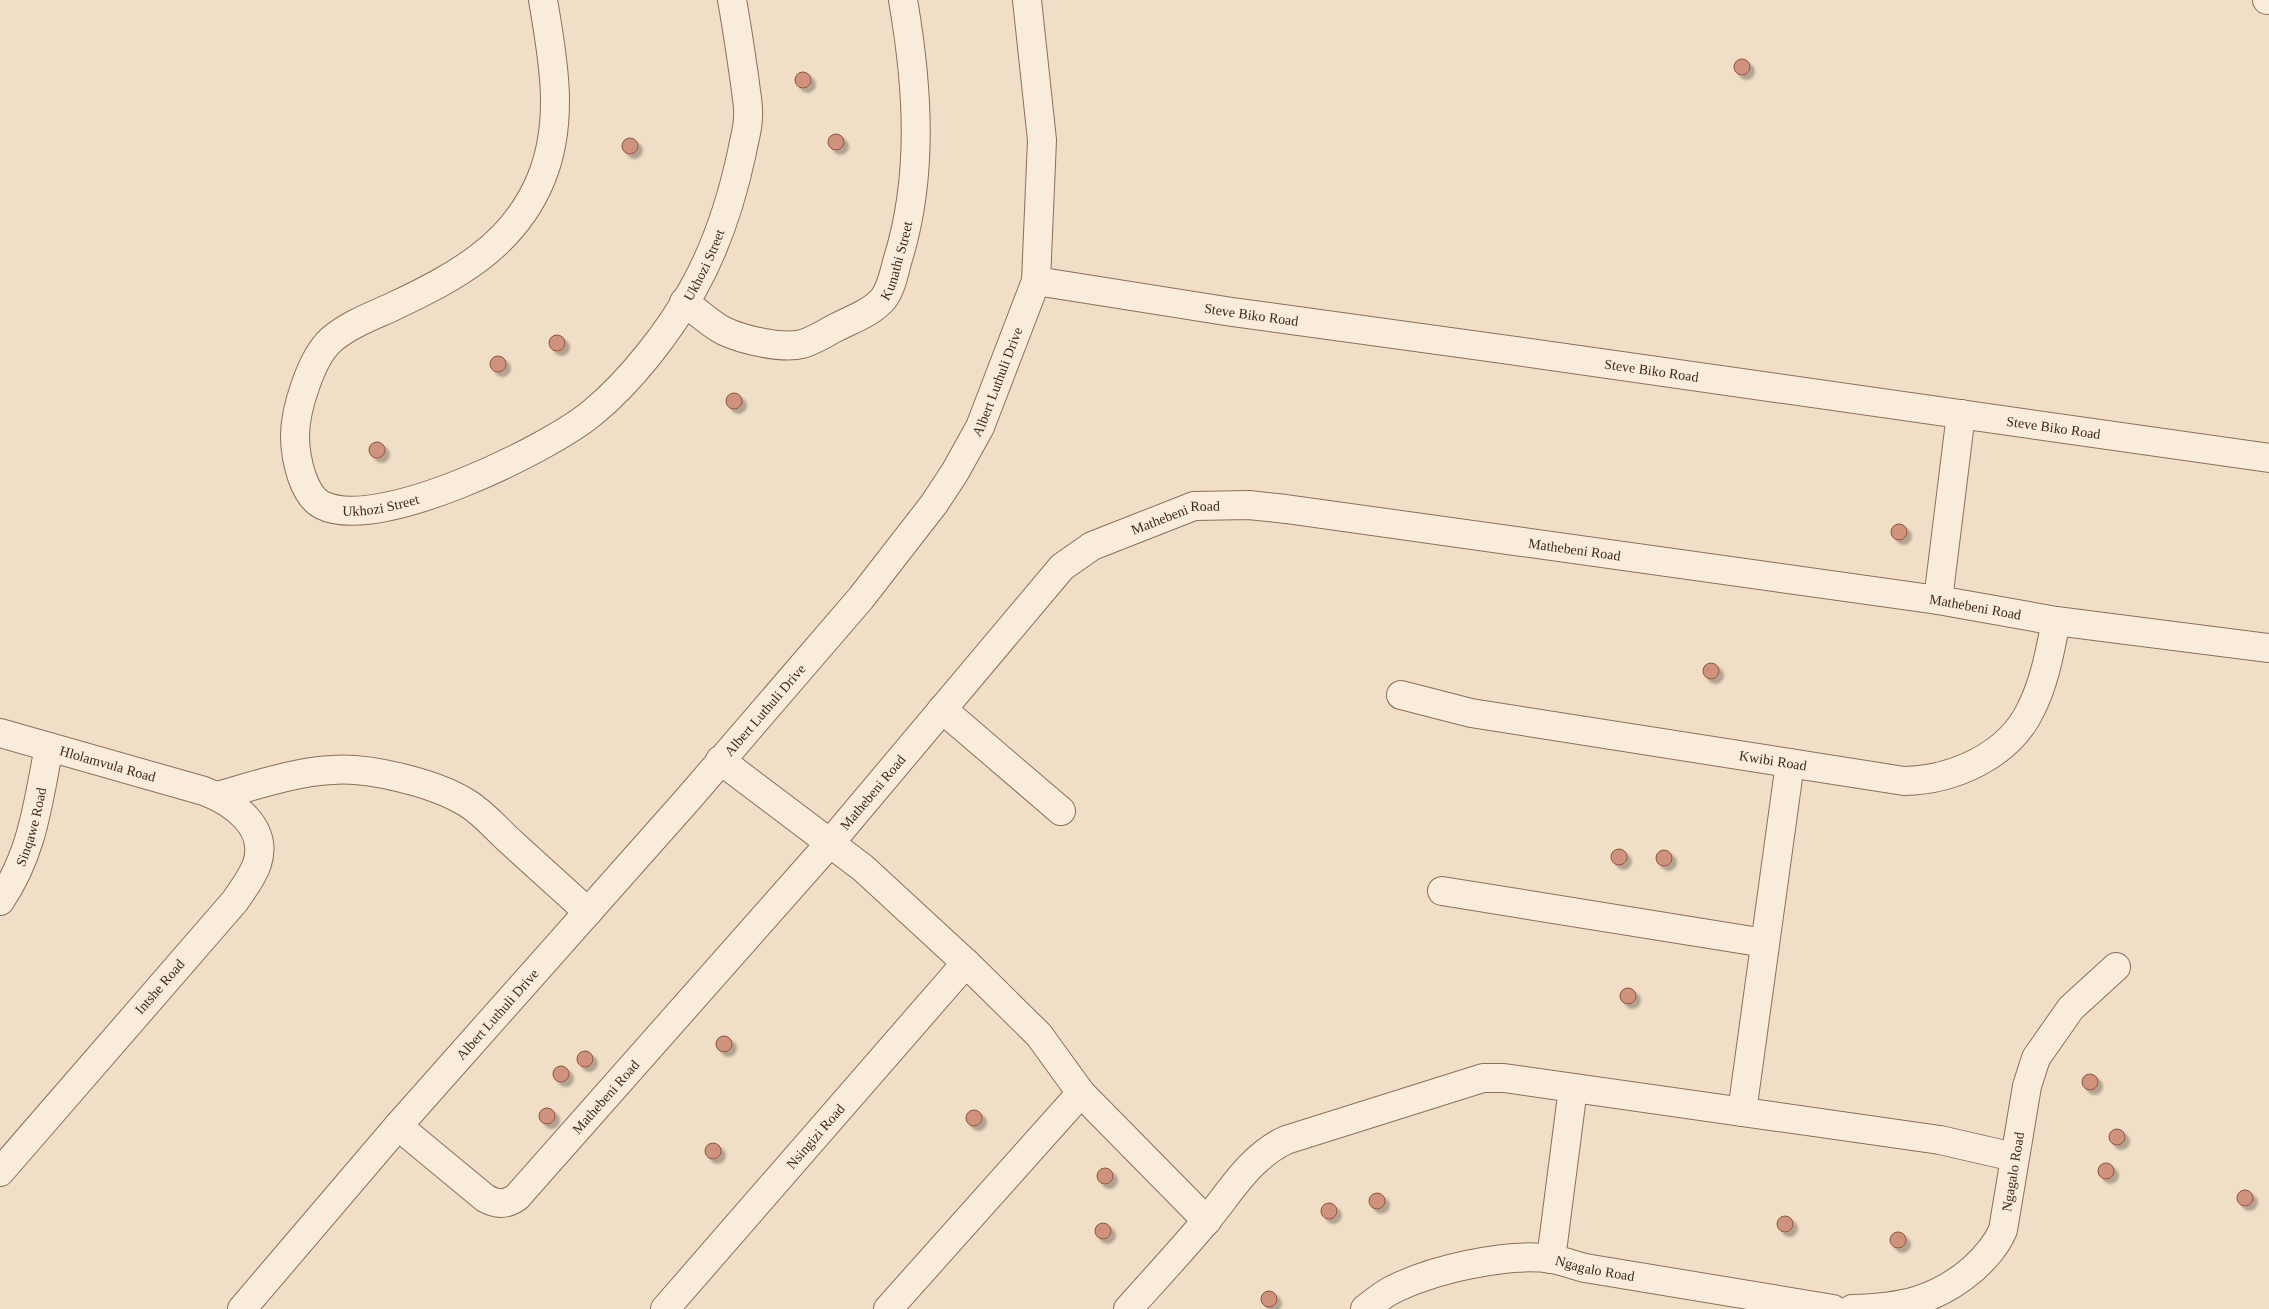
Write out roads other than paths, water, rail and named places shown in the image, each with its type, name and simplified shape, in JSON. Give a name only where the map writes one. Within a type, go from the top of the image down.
[{"type":"street","name":"Ukhozi Street","points":[[543,0],[553,60],[555,103],[552,145],[542,178],[507,234],[488,251],[442,283],[353,325],[331,339],[320,352],[305,388],[295,434],[299,465],[307,489],[313,498],[327,506],[335,509],[366,509],[424,496],[478,477],[525,456],[555,440],[603,404],[646,357],[697,280],[723,224],[737,178],[748,124],[748,109],[732,0]]},
{"type":"street","name":"Kunathi Street","points":[[684,302],[723,330],[736,335],[785,345],[804,343],[826,333],[870,310],[884,298],[903,245],[911,194],[917,131],[913,54],[903,0]]},
{"type":"street","name":"Albert Luthuli Drive","points":[[251,1306],[398,1126],[689,798],[861,598],[934,504],[956,472],[980,427],[1036,281],[1042,140],[1026,0]]},
{"type":"street","name":"Steve Biko Road","points":[[1036,281],[1232,312],[2269,458]]},
{"type":"street","points":[[1938,600],[1962,414]]},
{"type":"street","name":"Mathebeni Road","points":[[398,1126],[485,1198],[497,1204],[511,1202],[830,843],[1062,567],[1092,546],[1194,506],[1249,505],[1286,509],[1938,600],[2056,621],[2269,648]]},
{"type":"street","name":"Kwibi Road","points":[[1401,695],[1471,713],[1904,781],[1934,779],[1958,773],[1984,758],[2007,741],[2027,716],[2048,661],[2056,621]]},
{"type":"street","points":[[942,709],[1062,811]]},
{"type":"street","name":"Hlolamvula Road","points":[[0,733],[217,796]]},
{"type":"street","name":"Sinqawe Road","points":[[0,901],[28,850],[49,747]]},
{"type":"street","points":[[720,760],[863,868],[966,963],[1039,1035],[1081,1093],[1206,1221]]},
{"type":"street","points":[[1742,1112],[1790,763]]},
{"type":"street","points":[[217,796],[301,773],[332,770],[383,774],[417,782],[466,802],[588,912]]},
{"type":"street","name":"Intshe Road","points":[[0,1172],[235,901],[250,879],[259,852],[254,830],[243,813],[227,800],[217,796]]},
{"type":"street","points":[[1442,891],[1765,943]]},
{"type":"street","name":"Nsingizi Road","points":[[664,1309],[966,963]]},
{"type":"street","name":"Ngagalo Road","points":[[1852,1309],[1910,1303],[1932,1296],[1948,1288],[1985,1258],[2003,1230],[2027,1086],[2036,1058],[2071,1008],[2116,967]]},
{"type":"street","points":[[1128,1309],[1206,1221],[1253,1161],[1275,1145],[1482,1078],[1504,1078],[1940,1140],[2014,1157]]},
{"type":"street","points":[[1551,1259],[1573,1088]]},
{"type":"street","points":[[888,1309],[1081,1093]]},
{"type":"street","name":"Ngagalo Road","points":[[1365,1309],[1388,1292],[1401,1286],[1481,1262],[1514,1258],[1551,1259],[1595,1269],[1833,1309]]}]
